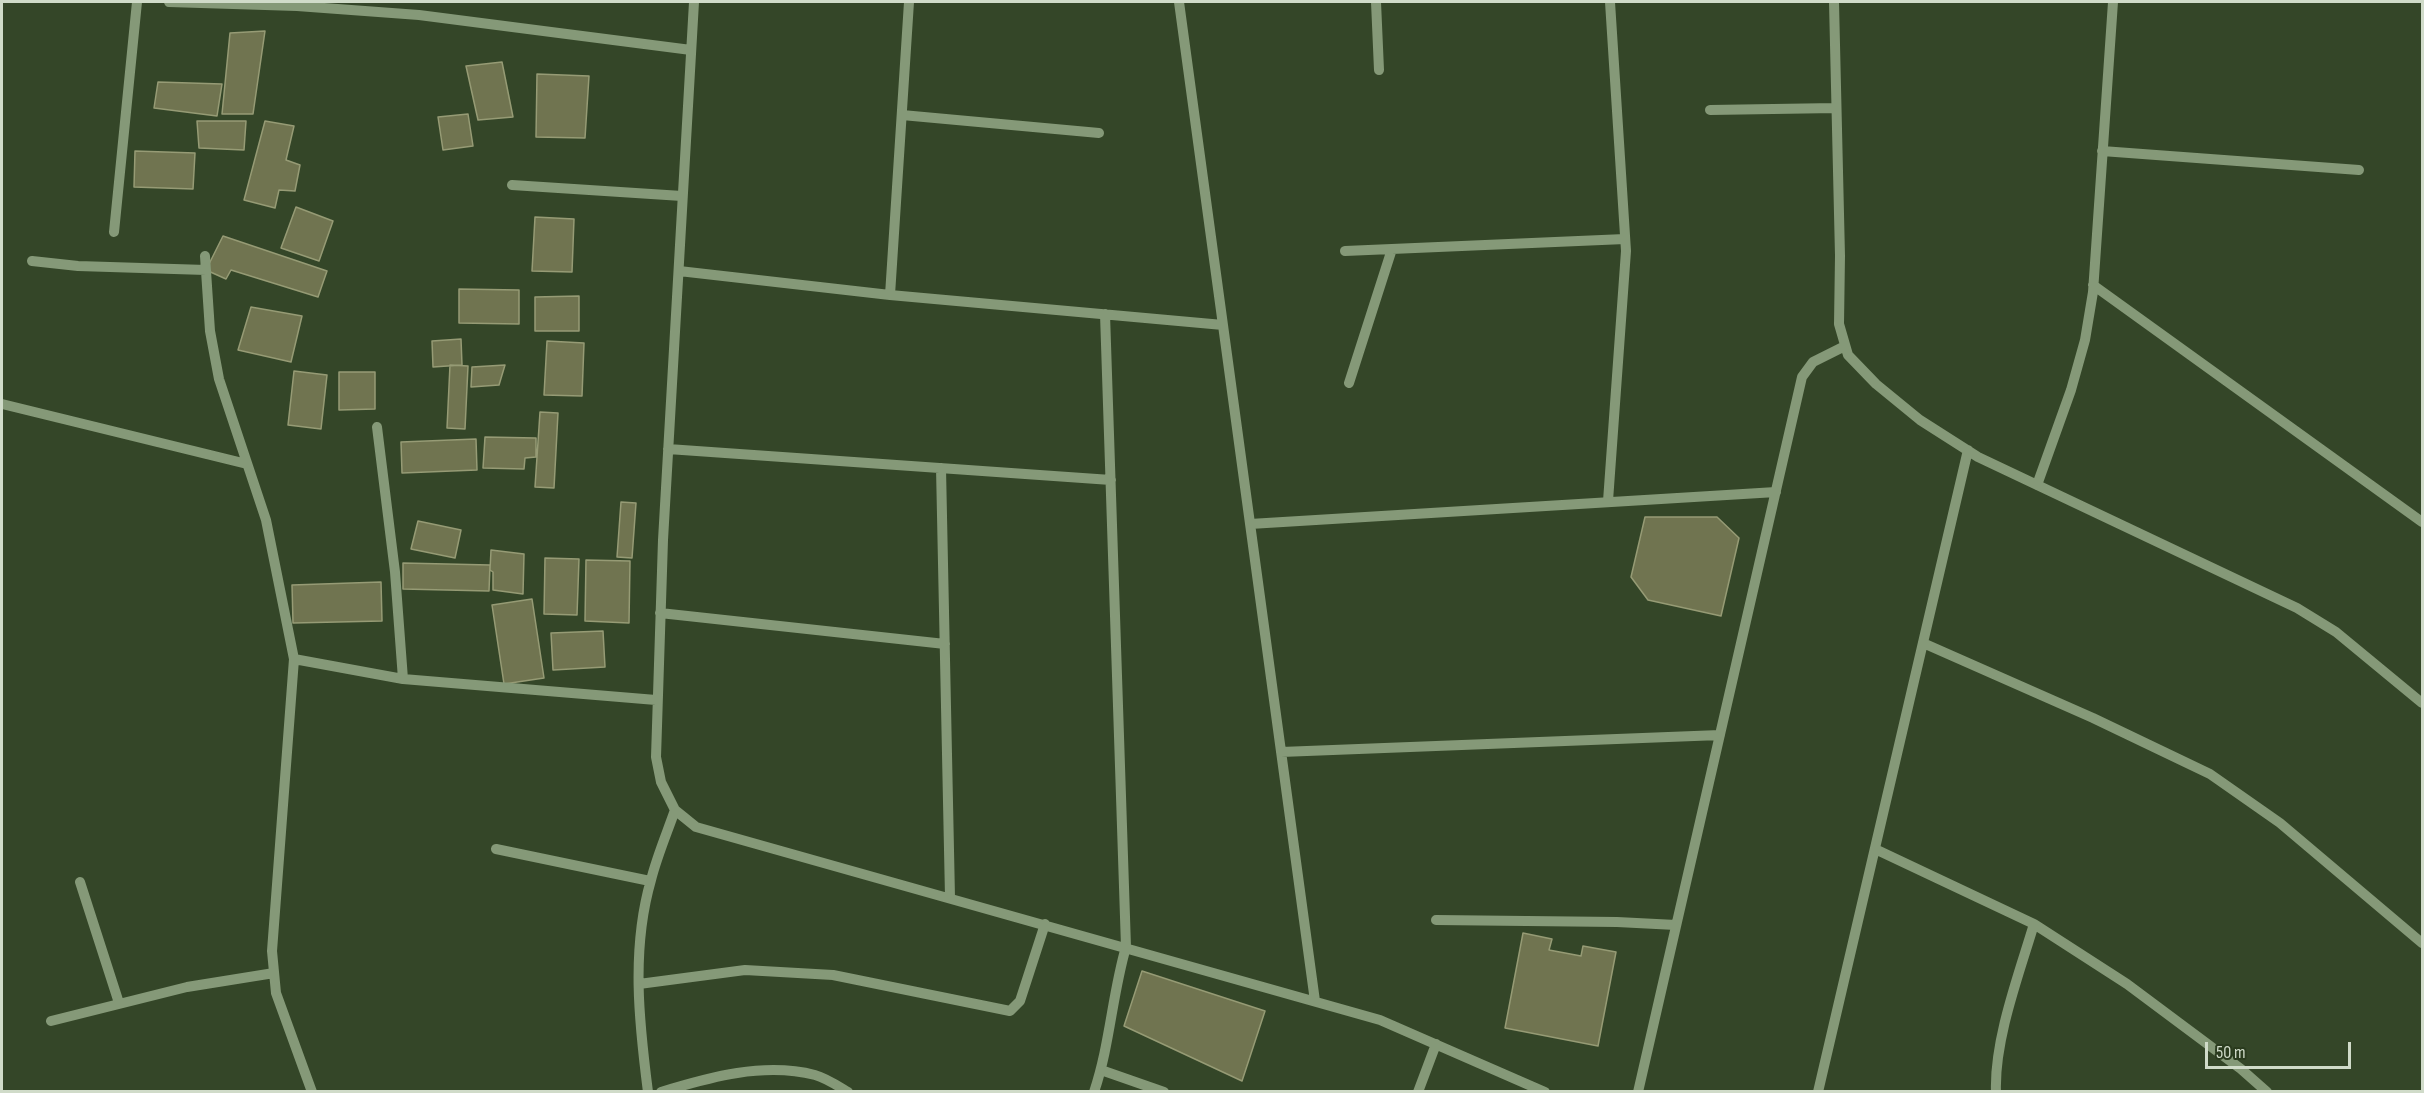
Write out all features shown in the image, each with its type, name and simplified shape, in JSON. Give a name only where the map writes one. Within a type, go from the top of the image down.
[{"type":"street","points":[[114,232],[137,2]]},
{"type":"street","points":[[169,2],[319,5],[419,15],[691,50]]},
{"type":"street","points":[[694,2],[656,700],[656,757],[661,782],[675,810],[696,827],[1380,1020],[1545,1092]]},
{"type":"street","points":[[890,295],[909,2]]},
{"type":"street","points":[[1179,2],[1315,1001]]},
{"type":"street","points":[[1376,2],[1379,69]]},
{"type":"street","points":[[1608,501],[1625,239],[1610,2]]},
{"type":"street","points":[[1834,2],[1840,256],[1839,324],[1848,355],[1876,384],[1920,420],[1968,450],[2297,608],[2336,632],[2422,703]]},
{"type":"street","points":[[2037,484],[2071,390],[2085,340],[2093,285],[2113,2]]},
{"type":"street","points":[[1710,110],[1836,108]]},
{"type":"street","points":[[902,115],[1099,133]]},
{"type":"street","points":[[2102,151],[2359,170]]},
{"type":"street","points":[[512,185],[682,196]]},
{"type":"street","points":[[1346,251],[1625,239]]},
{"type":"street","points":[[1349,383],[1392,249]]},
{"type":"street","points":[[205,256],[210,332],[219,379],[266,520],[294,659],[272,951],[276,993],[312,1092]]},
{"type":"street","points":[[32,261],[89,266],[206,270]]},
{"type":"street","points":[[679,271],[890,295],[1223,325]]},
{"type":"street","points":[[2093,285],[2422,522]]},
{"type":"street","points":[[1094,1092],[1101,1071],[1114,995],[1126,947],[1105,315]]},
{"type":"street","points":[[1638,1092],[1802,377],[1813,362],[1845,346]]},
{"type":"street","points":[[2,404],[247,464]]},
{"type":"street","points":[[377,427],[395,572],[403,679]]},
{"type":"street","points":[[668,449],[1111,480]]},
{"type":"street","points":[[1818,1092],[1968,450]]},
{"type":"street","points":[[941,468],[950,897]]},
{"type":"street","points":[[1250,524],[1776,492]]},
{"type":"street","points":[[660,613],[945,644]]},
{"type":"street","points":[[1923,643],[2093,718],[2211,774],[2280,823],[2422,943]]},
{"type":"street","points":[[294,659],[403,679],[656,700]]},
{"type":"street","points":[[1281,752],[1720,735]]},
{"type":"street","points":[[648,1092],[639,1021],[639,951],[650,881],[675,810]]},
{"type":"street","points":[[496,849],[650,881]]},
{"type":"street","points":[[1875,849],[2034,924],[2127,984],[2241,1069],[2266,1092]]},
{"type":"street","points":[[80,882],[119,1003]]},
{"type":"street","points":[[1436,920],[1676,925]]},
{"type":"street","points":[[639,984],[746,970],[833,975],[1010,1011],[1020,1001],[1045,924]]},
{"type":"street","points":[[1996,1092],[1995,1069],[2013,994],[2034,924]]},
{"type":"street","points":[[51,1022],[187,987],[274,974]]},
{"type":"street","points":[[1418,1092],[1436,1044]]},
{"type":"street","points":[[661,1092],[680,1089],[707,1078],[770,1069],[816,1076],[848,1092]]},
{"type":"street","points":[[1101,1071],[1164,1092]]},
{"type":"building","points":[[265,31],[253,114],[222,114],[230,33]]},
{"type":"building","points":[[502,62],[513,117],[478,120],[466,66]]},
{"type":"building","points":[[537,74],[589,76],[585,138],[536,137]]},
{"type":"building","points":[[158,82],[222,84],[217,116],[154,108]]},
{"type":"building","points":[[468,114],[473,146],[443,150],[438,117]]},
{"type":"building","points":[[197,121],[246,121],[244,150],[199,148]]},
{"type":"building","points":[[265,121],[294,126],[286,160],[300,165],[295,191],[279,190],[275,208],[244,200]]},
{"type":"building","points":[[135,151],[195,153],[193,189],[134,187]]},
{"type":"building","points":[[296,207],[333,221],[319,261],[281,248]]},
{"type":"building","points":[[535,217],[574,219],[572,272],[532,271]]},
{"type":"building","points":[[223,236],[327,271],[318,297],[231,270],[226,279],[206,270]]},
{"type":"building","points":[[459,289],[519,290],[519,324],[459,323]]},
{"type":"building","points":[[579,296],[579,331],[535,331],[535,297]]},
{"type":"building","points":[[251,307],[302,316],[291,362],[238,350]]},
{"type":"building","points":[[461,339],[462,365],[433,367],[432,341]]},
{"type":"building","points":[[547,341],[584,343],[582,396],[544,395]]},
{"type":"building","points":[[450,365],[468,366],[465,429],[447,428]]},
{"type":"building","points":[[505,365],[499,385],[471,387],[472,367]]},
{"type":"building","points":[[294,371],[327,375],[321,429],[288,425]]},
{"type":"building","points":[[339,372],[375,372],[375,409],[339,410]]},
{"type":"building","points":[[540,412],[558,413],[554,488],[535,487]]},
{"type":"building","points":[[485,437],[536,438],[536,457],[525,458],[524,469],[483,468]]},
{"type":"building","points":[[476,439],[477,470],[402,473],[401,442]]},
{"type":"building","points":[[621,502],[636,503],[632,558],[617,557]]},
{"type":"building","points":[[1645,517],[1717,517],[1739,538],[1721,616],[1648,600],[1631,577]]},
{"type":"building","points":[[418,521],[461,530],[455,558],[411,549]]},
{"type":"building","points":[[491,550],[524,554],[523,594],[493,590],[493,572],[490,570]]},
{"type":"building","points":[[545,558],[579,559],[577,615],[544,614]]},
{"type":"building","points":[[586,560],[630,561],[629,623],[585,621]]},
{"type":"building","points":[[403,563],[490,565],[489,591],[403,589]]},
{"type":"building","points":[[381,582],[382,621],[293,623],[292,585]]},
{"type":"building","points":[[532,599],[544,678],[504,684],[492,605]]},
{"type":"building","points":[[603,631],[605,667],[553,670],[551,633]]},
{"type":"building","points":[[1523,933],[1552,939],[1549,950],[1581,956],[1583,946],[1616,952],[1598,1046],[1505,1028]]},
{"type":"building","points":[[1142,971],[1265,1011],[1242,1081],[1124,1026]]}]
